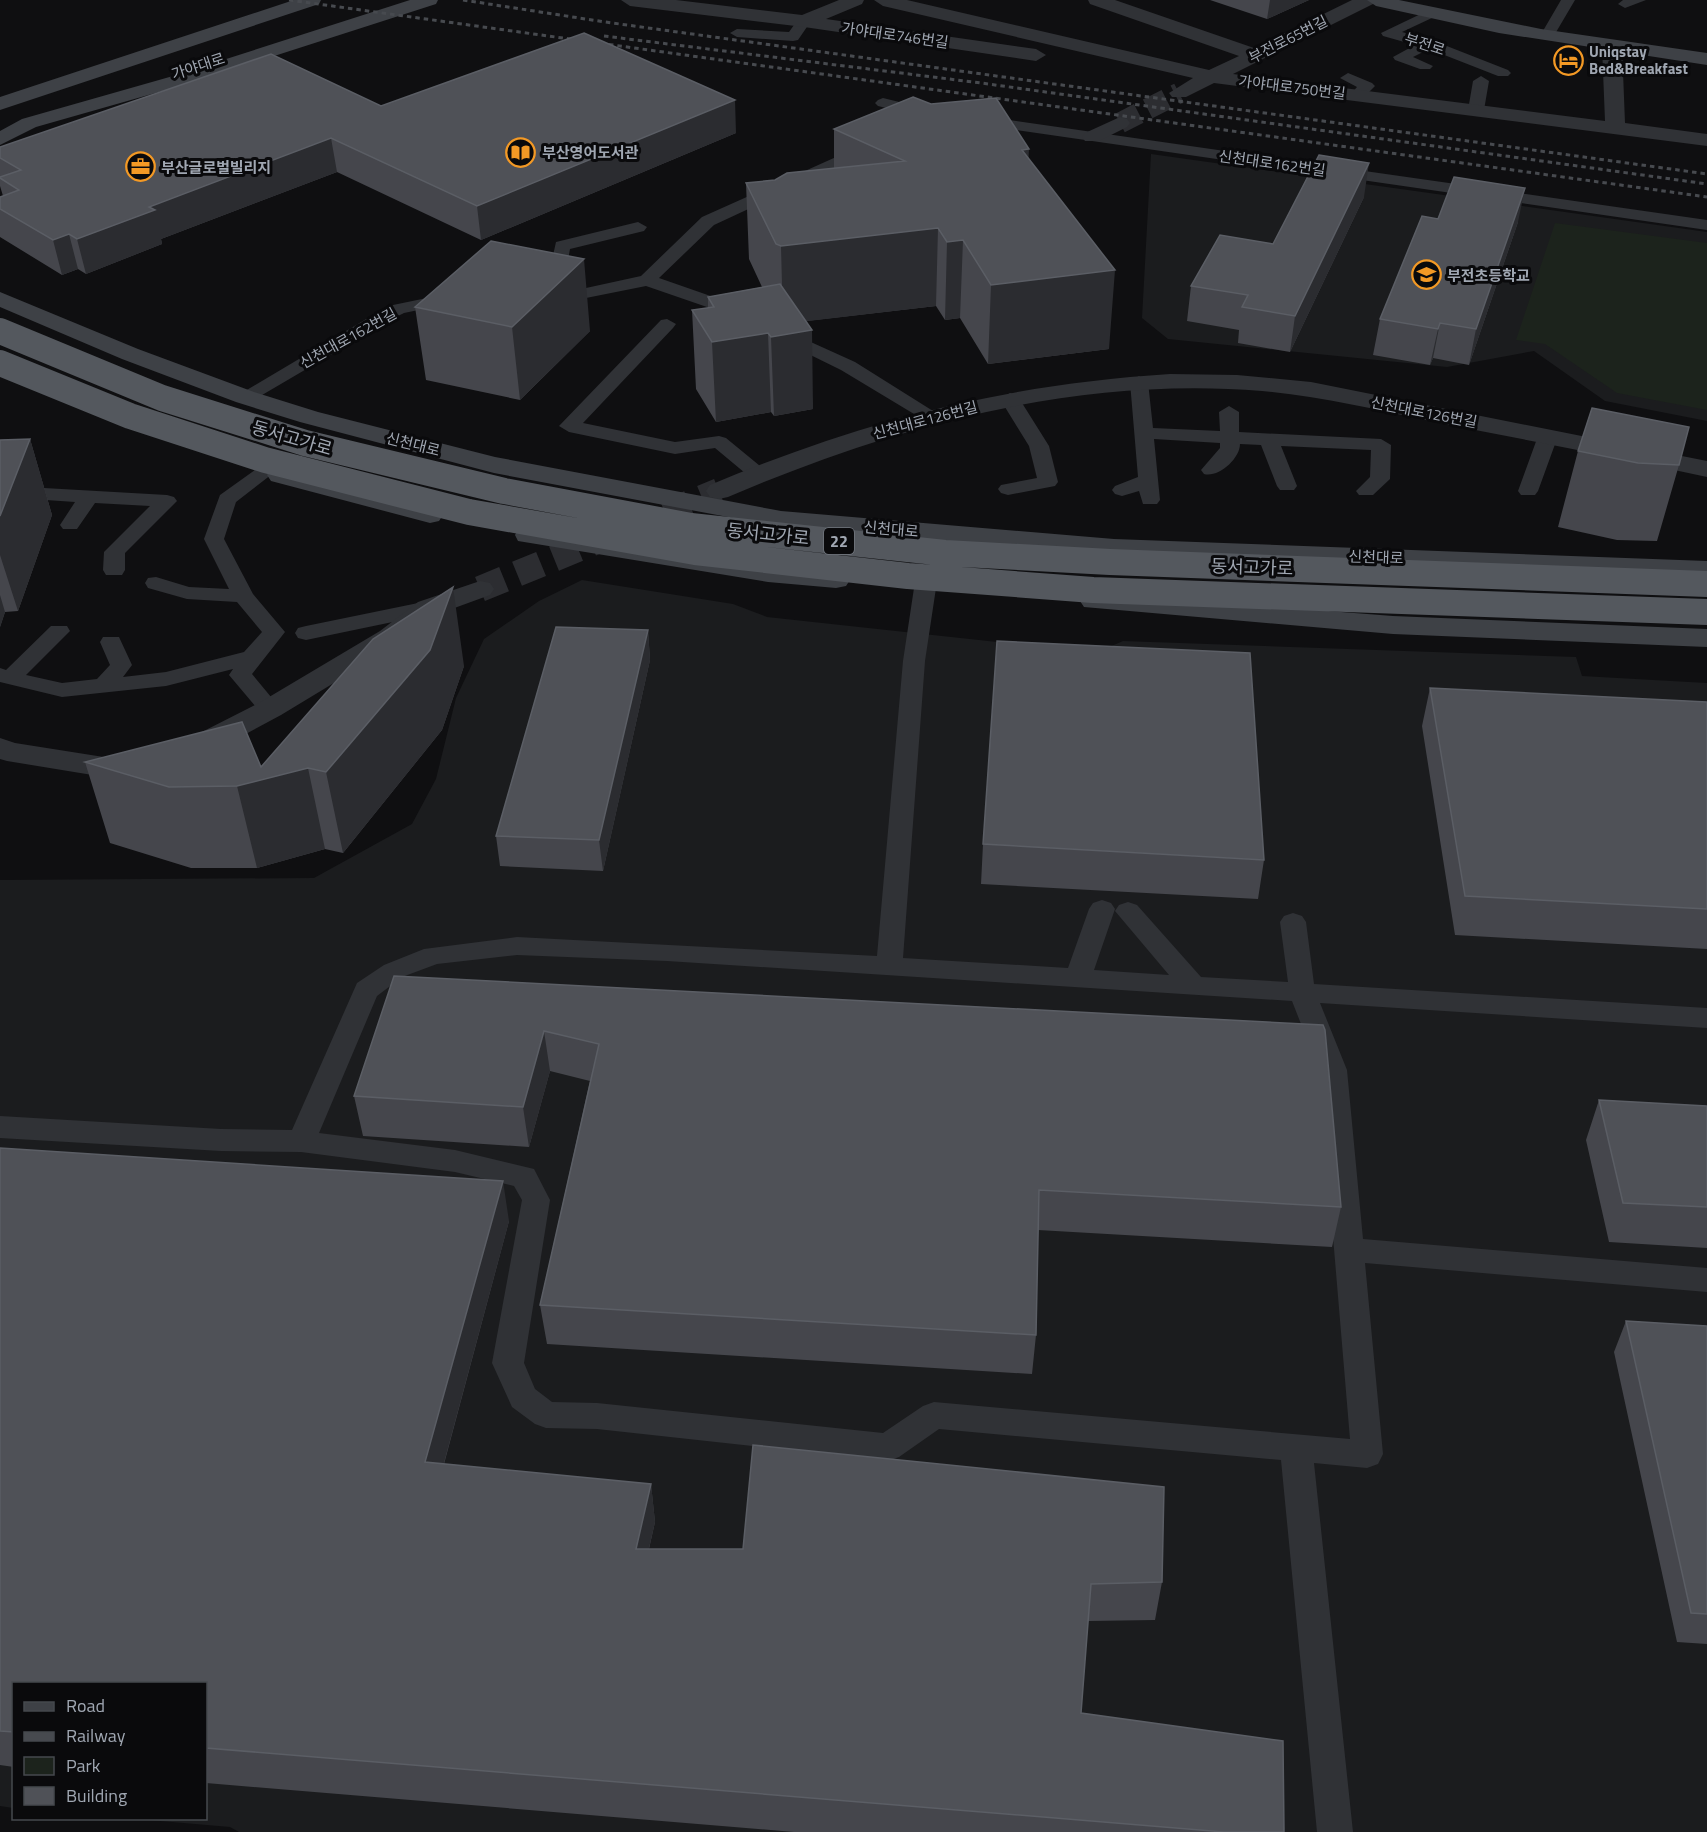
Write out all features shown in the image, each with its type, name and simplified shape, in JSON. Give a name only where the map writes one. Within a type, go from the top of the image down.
[{"type":"highway","name":"동서고가로","points":[[0,331],[162,398],[305,443],[504,491],[691,526],[956,553],[1707,584]]},
{"type":"highway","name":"동서고가로","points":[[0,363],[130,416],[265,460],[469,512],[695,552],[908,576],[1092,590],[1707,612]]},
{"type":"main road","points":[[4,103],[284,0]]},
{"type":"main road","name":"가야대로","points":[[4,103],[312,0]]},
{"type":"main road","name":"가야대로","points":[[0,133],[396,0]]},
{"type":"main road","points":[[0,139],[29,123],[191,77],[429,0]]},
{"type":"main road","name":"부전로","points":[[1377,0],[1429,14],[1547,36],[1707,59]]},
{"type":"main road","name":"신천대로","points":[[0,299],[130,354],[245,397],[309,417],[494,465],[781,519],[1114,548],[1707,569]]},
{"type":"main road","points":[[0,373],[185,447],[266,471],[461,523],[613,551],[768,574],[925,588],[1393,625],[1707,638]]},
{"type":"street","name":"가야대로746번길","points":[[630,0],[804,21],[1069,59],[1160,65]]},
{"type":"street","points":[[804,21],[855,0]]},
{"type":"street","name":"가야대로750번길","points":[[883,0],[1212,77],[1353,87],[1476,110],[1707,140]]},
{"type":"street","points":[[1097,0],[1256,55]]},
{"type":"street","name":"부전로65번길","points":[[1179,93],[1366,0]]},
{"type":"street","points":[[1612,46],[1615,128]]},
{"type":"street","points":[[1092,136],[1120,123]]},
{"type":"street","name":"신천대로126번길","points":[[719,491],[758,474],[850,441],[931,416],[1046,391],[1139,382],[1239,382],[1312,390],[1707,469]]},
{"type":"street","points":[[0,747],[7,751],[134,772],[218,738],[390,637],[428,608],[480,589]]},
{"type":"lane","points":[[1547,36],[1568,0]]},
{"type":"lane","name":"부전로","points":[[1429,14],[1388,33],[1429,45],[1503,73]]},
{"type":"lane","points":[[737,33],[793,37],[804,21]]},
{"type":"lane","points":[[1425,66],[1400,57],[1429,45]]},
{"type":"lane","points":[[1476,110],[1481,81]]},
{"type":"lane","points":[[883,103],[943,120],[913,129]]},
{"type":"lane","name":"신천대로162번길","points":[[967,121],[991,121],[1707,225]]},
{"type":"lane","points":[[638,227],[562,246],[561,262],[523,284],[586,293],[647,280],[708,221],[883,141]]},
{"type":"lane","points":[[647,280],[760,322],[848,366],[931,416]]},
{"type":"lane","name":"신천대로162번길","points":[[245,397],[399,309],[470,295]]},
{"type":"lane","points":[[667,324],[569,426],[675,448],[719,442],[758,474]]},
{"type":"lane","points":[[1122,490],[1149,490],[1139,382]]},
{"type":"lane","points":[[1008,489],[1048,482],[1040,446],[1010,399]]},
{"type":"lane","points":[[1211,471],[1230,449],[1229,412]]},
{"type":"lane","points":[[1143,433],[1381,445],[1380,479],[1366,491]]},
{"type":"lane","points":[[1528,491],[1548,436]]},
{"type":"lane","points":[[1269,440],[1287,486]]},
{"type":"lane","points":[[266,471],[227,499],[214,538],[243,596],[274,632],[240,675],[270,709]]},
{"type":"lane","points":[[0,510],[44,494],[167,501],[115,552],[114,570]]},
{"type":"lane","points":[[70,525],[89,496]]},
{"type":"lane","points":[[156,583],[187,593],[243,596]]},
{"type":"lane","points":[[889,965],[914,660],[925,588]]},
{"type":"lane","points":[[306,633],[428,608]]},
{"type":"lane","points":[[5,676],[59,631]]},
{"type":"lane","points":[[104,686],[121,665],[111,642]]},
{"type":"lane","points":[[5,676],[62,690],[165,679],[252,657]]},
{"type":"lane","points":[[1078,978],[1102,909]]},
{"type":"lane","points":[[1128,911],[1193,985]]},
{"type":"lane","points":[[0,1127],[221,1140],[301,1141],[455,1161],[524,1177],[536,1200],[508,1363],[523,1398],[546,1414],[597,1416],[888,1447],[934,1415],[1367,1454],[1333,1070],[1302,992],[1293,922]]},
{"type":"lane","points":[[301,1141],[366,990],[393,971],[433,955],[517,946],[889,965],[1707,1018]]},
{"type":"lane","points":[[1349,1250],[1707,1280]]},
{"type":"lane","points":[[1296,1448],[1335,1832]]},
{"type":"shaded area","name":"부전초등학교","points":[[1151,154],[1707,232],[1707,421],[1605,401],[1534,351],[1447,367],[1168,339],[1142,318]]},
{"type":"shaded area","points":[[582,580],[733,604],[767,617],[1043,647],[1100,651],[1123,641],[1576,657],[1582,676],[1707,683],[1707,1832],[239,1832],[230,1827],[149,1820],[207,1820],[207,1682],[12,1682],[12,1808],[0,1806],[0,880],[314,878],[412,824],[436,779],[456,698],[484,639],[539,601]]},
{"type":"green space","points":[[1555,223],[1707,243],[1707,410],[1617,393],[1545,344],[1516,340]]},
{"type":"building","points":[[584,33],[735,100],[477,206],[331,138],[149,207],[155,210],[77,239],[69,234],[53,240],[0,209],[0,197],[19,190],[0,177],[21,170],[0,158],[0,147],[271,54],[381,106]]},
{"type":"building","points":[[913,97],[931,104],[996,98],[1029,149],[1022,150],[1115,270],[991,285],[963,240],[947,242],[938,228],[781,246],[776,244],[746,183],[775,180],[787,173],[905,161],[834,129]]},
{"type":"building","points":[[1319,155],[1369,163],[1295,316],[1242,307],[1248,295],[1191,286],[1220,235],[1273,244]]},
{"type":"building","points":[[1454,177],[1525,188],[1476,329],[1440,323],[1438,329],[1380,319],[1422,216],[1438,219]]},
{"type":"building","points":[[491,241],[584,259],[512,327],[415,307]]},
{"type":"building","points":[[780,284],[812,330],[771,337],[768,333],[712,342],[692,310],[714,307],[708,297]]},
{"type":"building","points":[[1592,408],[1689,427],[1679,465],[1638,463],[1578,451]]},
{"type":"building","points":[[30,439],[0,516],[0,440]]},
{"type":"building","points":[[453,587],[430,650],[326,772],[308,768],[237,786],[169,787],[85,762],[242,722],[261,767],[373,639]]},
{"type":"building","points":[[556,627],[648,630],[599,840],[496,836]]},
{"type":"building","points":[[997,641],[1250,653],[1264,860],[983,844]]},
{"type":"building","points":[[1430,688],[1707,702],[1707,909],[1465,896]]},
{"type":"building","points":[[394,976],[1323,1025],[1341,1207],[1039,1190],[1036,1335],[540,1305],[599,1044],[544,1031],[523,1107],[354,1096]]},
{"type":"building","points":[[1599,1100],[1707,1106],[1707,1207],[1623,1203]]},
{"type":"building","points":[[0,1148],[503,1181],[425,1462],[651,1484],[636,1549],[743,1549],[753,1445],[1164,1487],[1162,1582],[1091,1584],[1081,1713],[1283,1741],[1284,1832],[1224,1832],[207,1748],[207,1682],[12,1682],[12,1732],[0,1731]]},
{"type":"building","points":[[1626,1321],[1707,1326],[1707,1614],[1691,1613]]},
{"type":"tunnel","points":[[1120,123],[1179,93]]},
{"type":"tunnel","points":[[480,589],[719,491]]},
{"type":"railway","points":[[289,0],[1707,197]]},
{"type":"railway","points":[[463,0],[605,22],[1707,174]]},
{"type":"railway","points":[[604,36],[981,83],[1707,184]]},
{"type":"place","name":"Uniqstay Bed&Breakfast","points":[[1568,60]]},
{"type":"place","name":"부산영어도서관","points":[[521,152]]},
{"type":"place","name":"부산글로벌빌리지","points":[[140,167]]},
{"type":"place","name":"부전초등학교","points":[[1426,275]]}]
